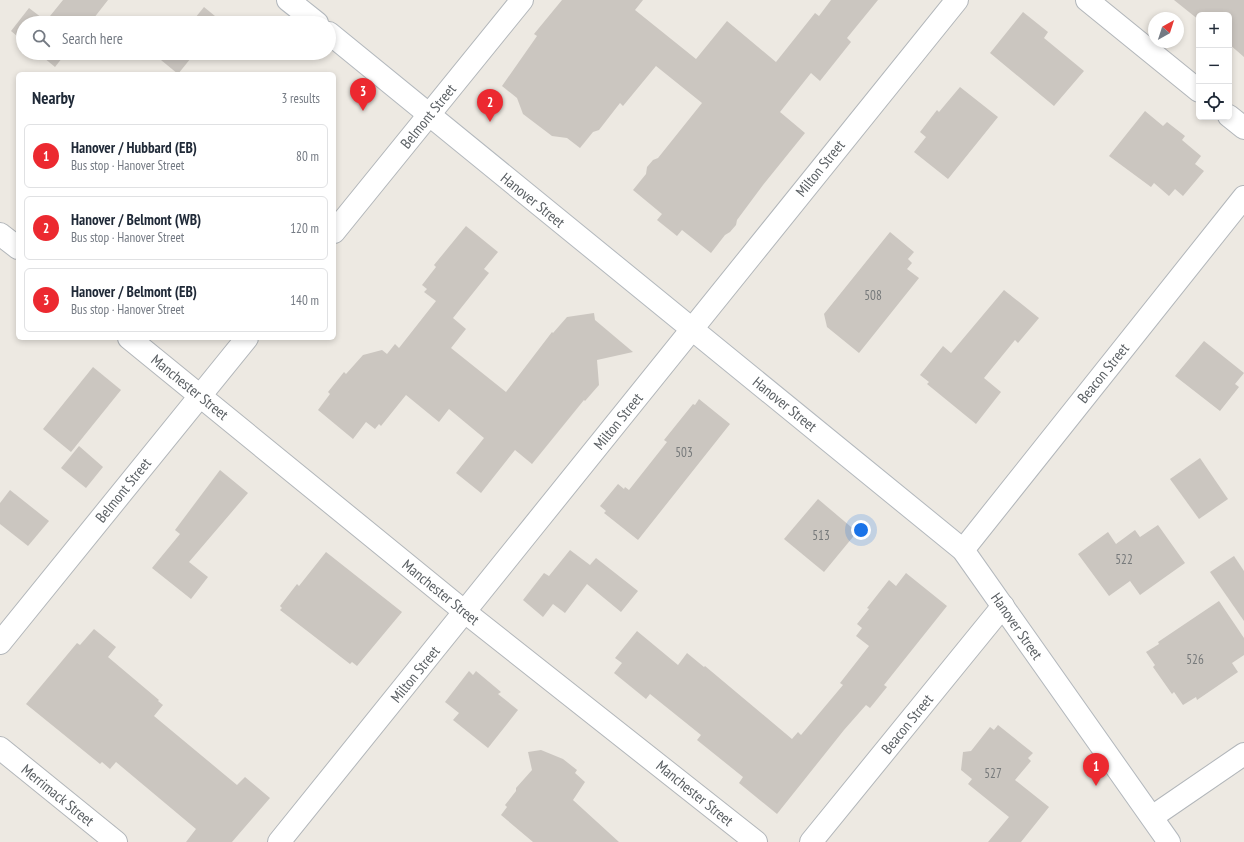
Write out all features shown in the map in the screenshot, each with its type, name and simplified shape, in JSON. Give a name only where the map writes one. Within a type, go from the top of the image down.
[{"type":"street","points":[[288,0],[308,16]]},
{"type":"street","name":"Belmont Street","points":[[336,230],[522,0]]},
{"type":"street","name":"Milton Street","points":[[279,842],[957,0]]},
{"type":"street","points":[[1087,0],[1196,89]]},
{"type":"street","name":"Hanover Street","points":[[336,39],[963,550],[1169,842]]},
{"type":"street","points":[[1232,118],[1244,128]]},
{"type":"street","name":"Beacon Street","points":[[963,550],[1244,197]]},
{"type":"street","points":[[0,234],[16,246]]},
{"type":"street","name":"Manchester Street","points":[[131,340],[465,612],[756,842]]},
{"type":"street","name":"Belmont Street","points":[[0,642],[245,340]]},
{"type":"street","name":"Beacon Street","points":[[812,842],[1003,606]]},
{"type":"street","name":"Merrimack Street","points":[[0,748],[116,842]]},
{"type":"street","points":[[1152,817],[1244,754]]},
{"type":"building","points":[[63,0],[108,0],[95,16],[50,16]]},
{"type":"building","points":[[562,0],[643,0],[635,10],[696,59],[727,21],[776,62],[815,13],[819,16],[831,0],[878,0],[847,38],[851,42],[820,81],[811,73],[780,112],[805,133],[763,185],[737,220],[736,225],[725,235],[711,253],[682,230],[677,236],[657,220],[662,214],[633,190],[646,174],[647,167],[653,160],[658,158],[702,103],[656,66],[623,106],[620,103],[599,130],[593,132],[580,148],[567,138],[552,136],[523,114],[517,98],[502,86],[537,36],[534,34]]},
{"type":"building","points":[[1174,0],[1244,0],[1244,57],[1232,47],[1232,12],[1196,12],[1196,18]]},
{"type":"building","points":[[204,7],[215,16],[197,16]]},
{"type":"building","points":[[29,8],[39,16],[23,16]]},
{"type":"building","points":[[1023,12],[1048,32],[1044,38],[1084,71],[1054,106],[990,53]]},
{"type":"building","points":[[16,25],[16,35],[11,31]]},
{"type":"building","points":[[46,60],[60,60],[55,67]]},
{"type":"building","points":[[161,60],[189,60],[180,72],[176,72]]},
{"type":"building","points":[[960,87],[998,117],[948,179],[914,152],[926,137],[920,132],[937,110],[939,112]]},
{"type":"building","points":[[1145,111],[1163,126],[1167,122],[1185,136],[1182,140],[1201,156],[1195,164],[1204,171],[1183,196],[1175,189],[1169,196],[1154,183],[1151,187],[1109,156]]},
{"type":"building","points":[[466,226],[498,252],[484,269],[489,273],[453,318],[466,329],[451,348],[506,392],[552,332],[553,333],[567,317],[594,313],[595,320],[633,352],[597,360],[599,385],[585,401],[584,400],[532,464],[515,450],[481,493],[456,473],[484,438],[449,409],[439,422],[406,395],[381,426],[379,424],[375,429],[366,422],[353,439],[318,410],[330,394],[328,392],[344,372],[346,374],[363,355],[382,350],[387,354],[395,344],[399,348],[436,301],[424,292],[427,289],[422,285],[436,267],[434,265]]},
{"type":"building","points":[[890,232],[914,252],[908,259],[912,263],[907,269],[919,278],[859,353],[827,327],[824,314]]},
{"type":"building","points":[[1004,290],[1039,318],[1018,343],[1015,340],[984,378],[1001,392],[976,424],[927,384],[929,382],[920,375],[943,346],[951,353]]},
{"type":"building","points":[[1204,341],[1244,373],[1235,384],[1239,387],[1220,411],[1175,376]]},
{"type":"building","points":[[93,367],[121,390],[71,452],[43,429]]},
{"type":"building","points":[[699,399],[730,424],[638,540],[604,513],[606,511],[600,506],[618,484],[624,489],[625,487],[629,490],[667,442],[664,440],[693,404],[695,405]]},
{"type":"building","points":[[79,446],[103,467],[86,488],[61,468]]},
{"type":"building","points":[[1200,458],[1228,499],[1199,519],[1170,479]]},
{"type":"building","points":[[220,470],[248,493],[189,562],[208,577],[191,599],[152,568],[180,534],[175,530]]},
{"type":"building","points":[[10,490],[49,521],[28,546],[0,524],[0,503]]},
{"type":"building","points":[[818,499],[857,532],[824,572],[784,539]]},
{"type":"building","points":[[1158,525],[1185,563],[1140,595],[1130,581],[1109,596],[1078,554],[1108,532],[1116,544],[1135,530],[1140,537]]},
{"type":"building","points":[[570,550],[590,565],[596,558],[638,591],[621,612],[587,584],[565,613],[553,604],[543,617],[523,600],[544,573],[549,576]]},
{"type":"building","points":[[326,552],[402,612],[357,666],[352,662],[350,664],[280,610],[282,608],[280,606],[297,584],[299,586]]},
{"type":"building","points":[[1234,556],[1244,571],[1244,621],[1210,572]]},
{"type":"building","points":[[906,573],[947,606],[884,685],[887,687],[870,708],[866,705],[844,730],[777,814],[739,783],[743,777],[697,740],[701,735],[650,694],[646,699],[614,673],[622,663],[615,658],[637,631],[678,665],[687,653],[704,667],[705,666],[792,739],[798,732],[801,735],[843,685],[840,683],[869,646],[856,636],[862,628],[857,624],[869,609],[867,608],[889,580],[896,586]]},
{"type":"building","points":[[1219,601],[1244,638],[1244,655],[1232,663],[1238,672],[1197,700],[1196,697],[1183,705],[1174,692],[1172,694],[1153,667],[1155,665],[1146,652],[1159,644],[1158,642]]},
{"type":"building","points":[[94,629],[116,647],[108,657],[163,705],[154,716],[237,785],[245,777],[270,798],[232,842],[186,842],[196,829],[116,762],[110,769],[102,762],[100,764],[26,704],[77,643],[80,645]]},
{"type":"building","points":[[469,671],[473,675],[476,671],[501,692],[498,694],[518,710],[488,748],[453,720],[459,713],[445,702]]},
{"type":"building","points":[[998,725],[1033,753],[1028,758],[1031,761],[1015,780],[1049,807],[1021,842],[988,842],[1009,817],[968,784],[972,779],[961,770],[963,752],[971,751],[990,727],[994,730]]},
{"type":"building","points":[[541,750],[563,759],[577,770],[575,773],[585,782],[573,800],[619,842],[533,842],[501,815],[507,807],[505,805],[516,791],[516,788],[532,770],[528,752]]},
{"type":"place","name":"Hanover / Belmont (EB)","points":[[363,111]]},
{"type":"place","name":"Hanover / Belmont (WB)","points":[[490,122]]},
{"type":"place","name":"Hanover / Hubbard (EB)","points":[[1096,786]]}]
